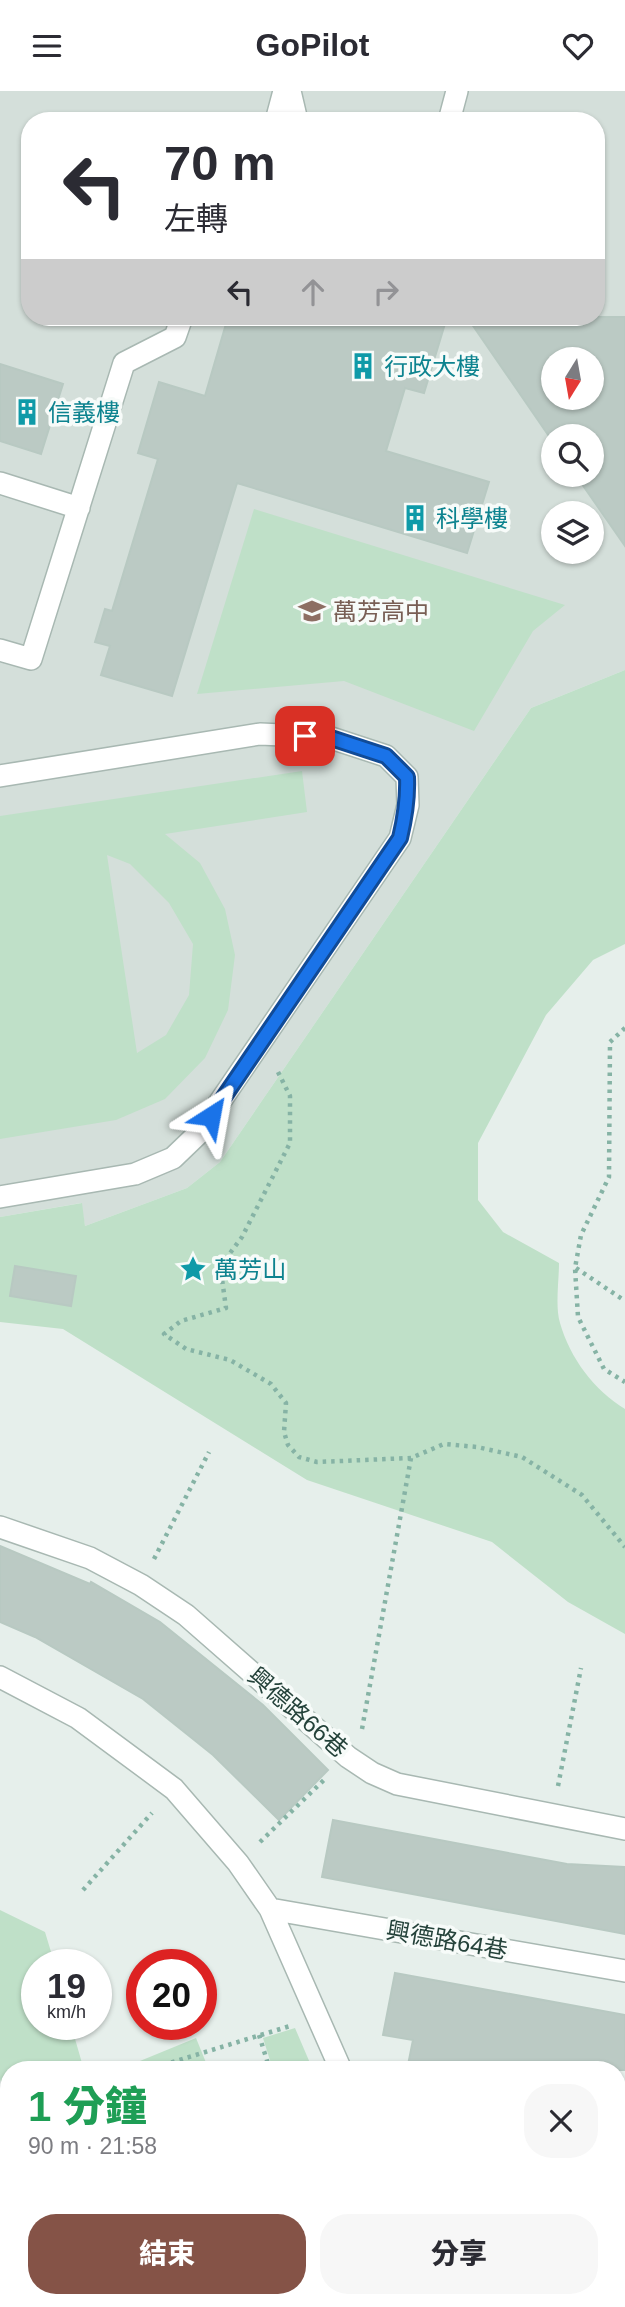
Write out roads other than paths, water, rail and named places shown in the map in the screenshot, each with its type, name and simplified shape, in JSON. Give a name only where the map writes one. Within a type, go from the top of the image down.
[{"type":"lane","points":[[278,112],[284,91]]},
{"type":"lane","points":[[290,91],[294,112]]},
{"type":"lane","points":[[451,112],[457,91]]},
{"type":"lane","points":[[0,650],[31,659],[124,363],[175,337],[179,326]]},
{"type":"lane","points":[[0,483],[79,508]]},
{"type":"lane","points":[[0,776],[260,734],[328,737],[386,756],[407,777],[408,805],[400,838],[198,1134],[173,1158],[135,1174],[0,1197]]},
{"type":"lane","name":"興德路66巷","points":[[0,1527],[90,1558],[141,1585],[186,1615],[348,1757],[372,1773],[397,1784],[625,1829]]},
{"type":"lane","points":[[0,1677],[78,1718],[174,1789],[238,1863],[270,1909],[337,2061]]},
{"type":"lane","name":"興德路64巷","points":[[270,1909],[625,1971]]},
{"type":"place","name":"行政大樓","points":[[363,366]]},
{"type":"place","name":"信義樓","points":[[27,412]]},
{"type":"place","name":"科學樓","points":[[415,518]]},
{"type":"place","name":"萬芳高中","points":[[312,611]]},
{"type":"place","name":"萬芳山","points":[[193,1269]]}]
